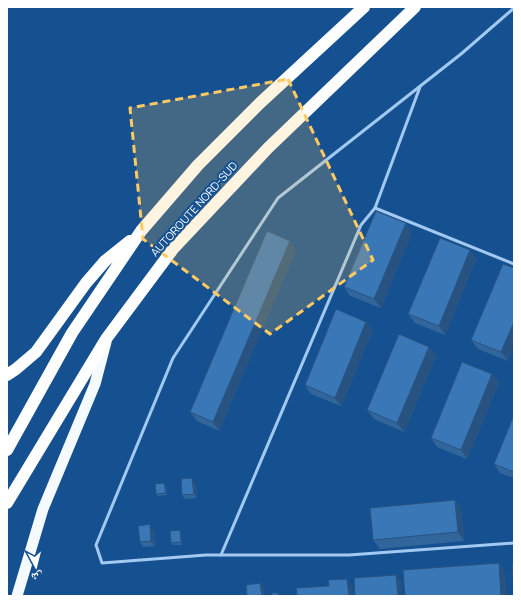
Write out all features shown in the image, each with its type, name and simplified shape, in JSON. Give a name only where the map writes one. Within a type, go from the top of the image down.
[{"type":"highway","points":[[7,450],[72,333],[141,231],[198,165],[260,103],[364,7]]},
{"type":"highway","name":"AUTOROUTE NORD-SUD","points":[[7,503],[106,339],[173,249],[268,148],[415,7]]},
{"type":"highway","points":[[7,375],[36,352],[86,282],[105,261],[141,231]]},
{"type":"highway","points":[[17,596],[43,509],[95,384],[106,339]]},
{"type":"lane","points":[[514,8],[461,54],[278,198],[173,358],[96,545],[102,563],[221,555],[349,555],[514,543]]},
{"type":"lane","points":[[221,555],[361,225],[375,208],[420,86]]},
{"type":"lane","points":[[375,208],[514,264]]},
{"type":"highlighted area","points":[[288,79],[373,260],[270,334],[143,239],[130,108]]},
{"type":"building","points":[[376,211],[406,223],[374,299],[344,287]]},
{"type":"building","points":[[267,231],[290,241],[213,422],[190,412]]},
{"type":"building","points":[[440,238],[470,250],[439,326],[408,314]]},
{"type":"building","points":[[503,264],[514,268],[514,322],[501,352],[471,340]]},
{"type":"building","points":[[336,309],[366,322],[335,398],[305,385]]},
{"type":"building","points":[[399,334],[429,347],[397,423],[367,410]]},
{"type":"building","points":[[462,362],[492,374],[461,450],[431,438]]},
{"type":"building","points":[[514,415],[514,472],[494,464]]},
{"type":"building","points":[[192,478],[194,494],[182,495],[181,479]]},
{"type":"building","points":[[164,483],[166,493],[156,494],[155,484]]},
{"type":"building","points":[[455,500],[458,532],[373,540],[370,508]]},
{"type":"building","points":[[150,524],[151,541],[140,542],[138,526]]},
{"type":"building","points":[[180,530],[181,542],[171,543],[170,531]]},
{"type":"building","points":[[499,563],[501,596],[405,596],[403,570]]},
{"type":"building","points":[[512,565],[514,565],[514,596]]},
{"type":"building","points":[[396,575],[398,596],[355,596],[354,578]]},
{"type":"building","points":[[347,579],[349,596],[297,596],[296,588],[329,586],[328,580]]},
{"type":"building","points":[[260,583],[262,596],[247,596],[246,585]]},
{"type":"building","points":[[272,593],[278,593],[278,596],[272,596]]}]
